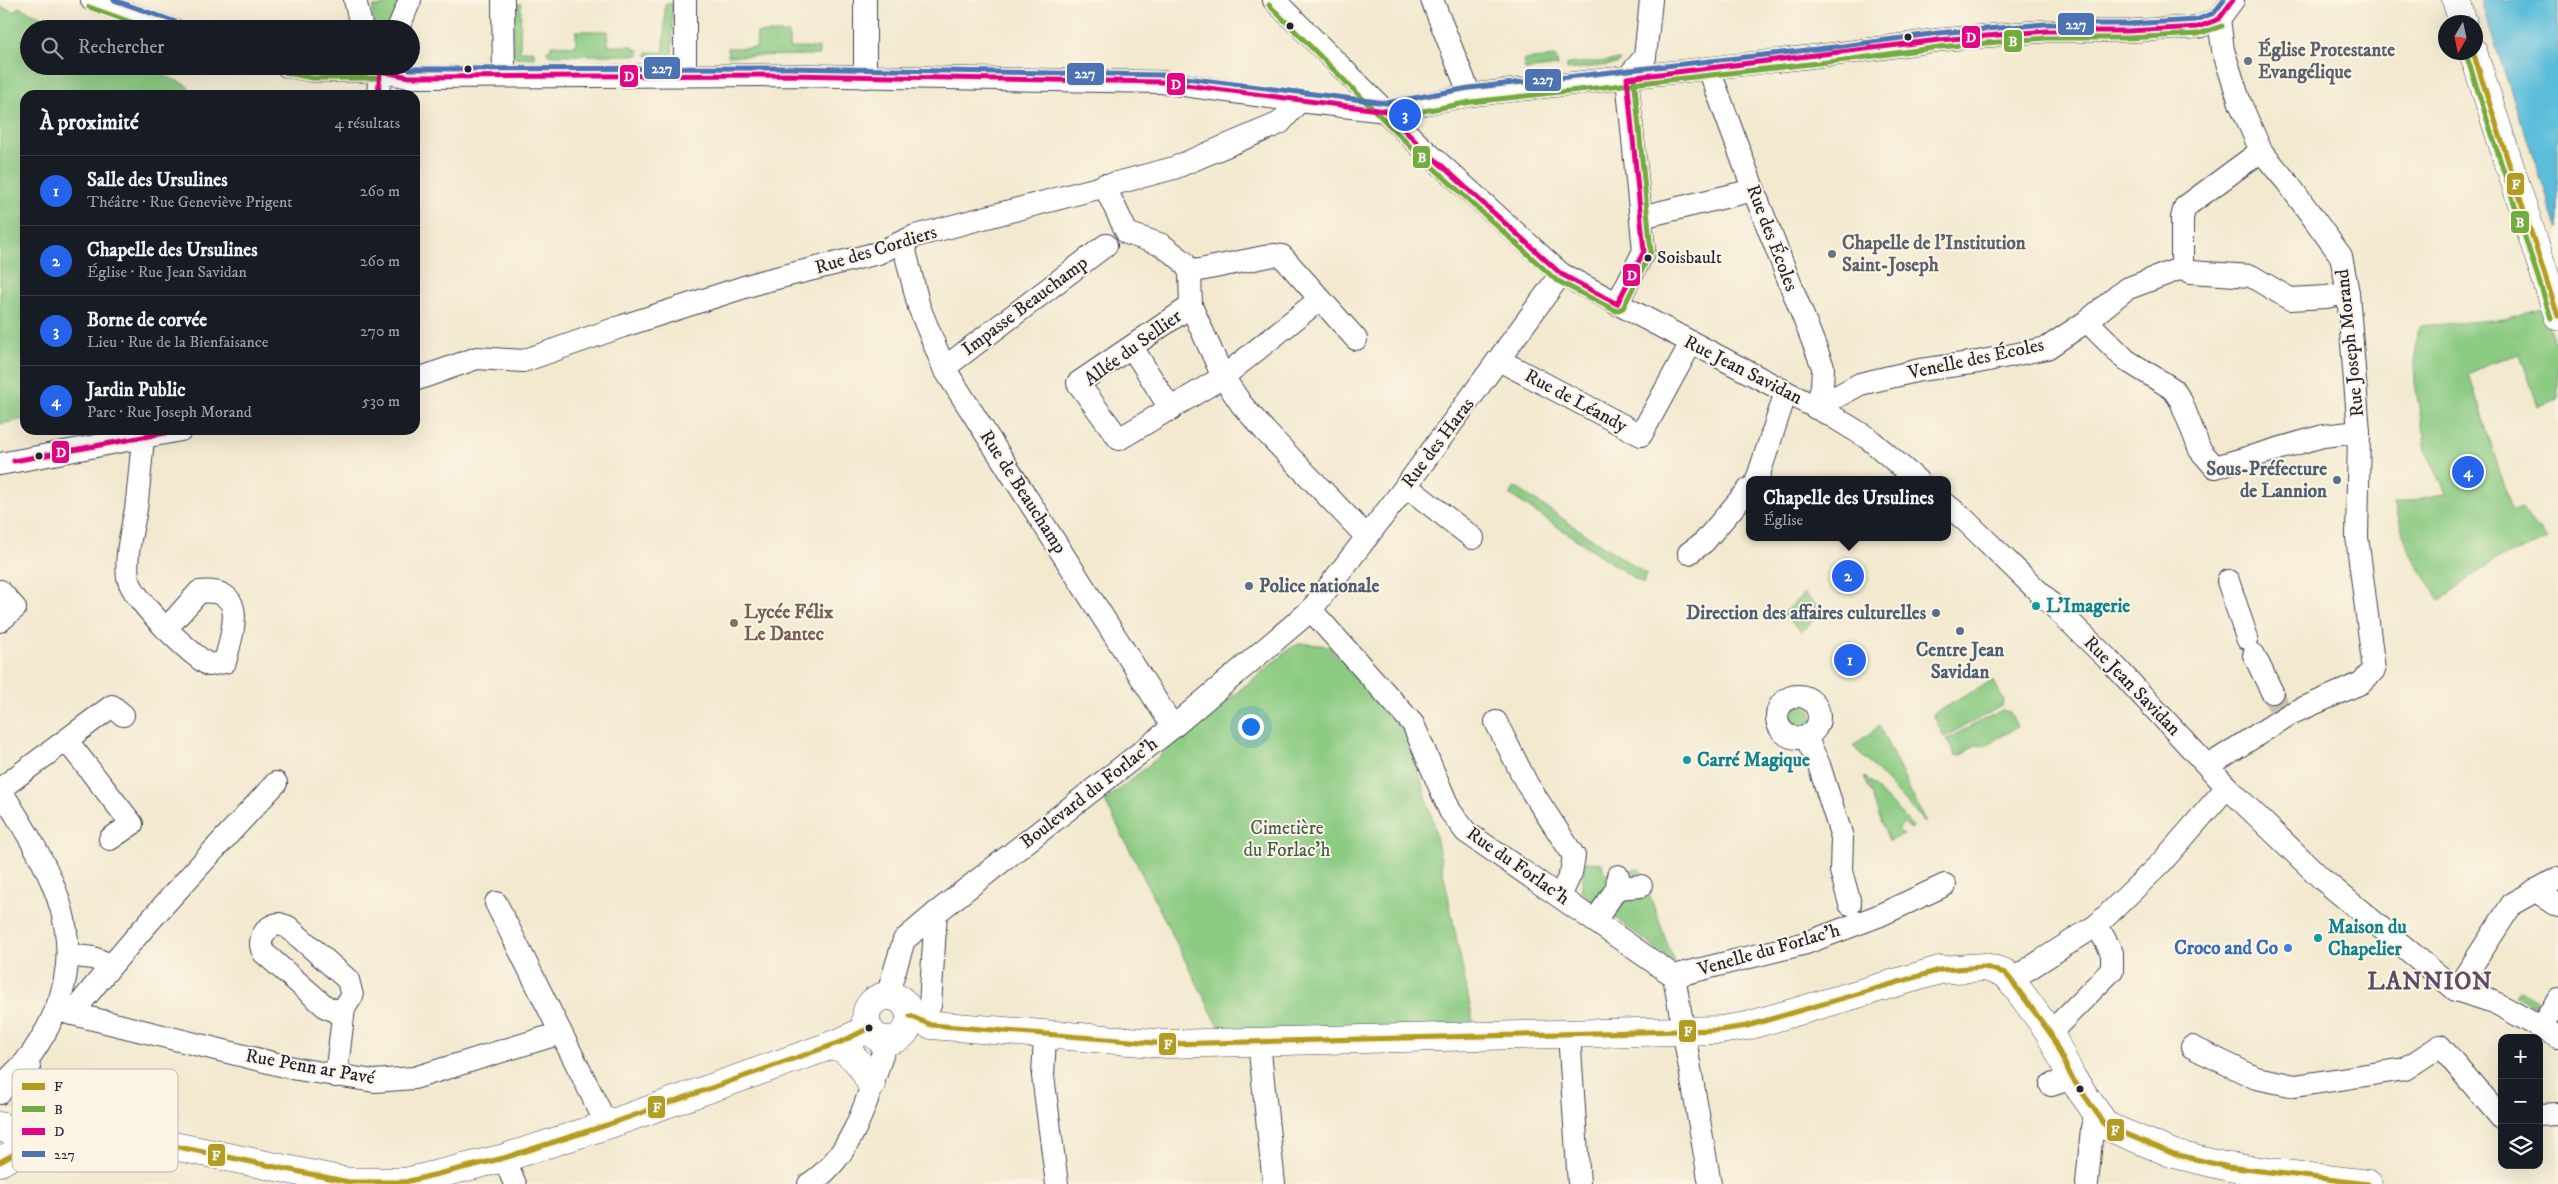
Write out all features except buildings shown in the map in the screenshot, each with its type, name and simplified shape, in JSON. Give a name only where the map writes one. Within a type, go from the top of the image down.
[{"type":"main road","points":[[2456,0],[2461,15]]},
{"type":"main road","points":[[2476,60],[2558,316]]},
{"type":"main road","points":[[878,1034],[866,1016],[871,1004],[887,996],[898,998],[920,1011],[932,1025],[1045,1036],[1167,1044],[1720,1030],[1747,1026],[1925,974],[1955,968],[1996,969],[2005,973],[2011,980],[2050,1033],[2062,1081],[2094,1120],[2174,1154],[2228,1167],[2368,1184]]},
{"type":"main road","points":[[178,1146],[349,1183],[420,1180],[504,1158],[607,1125],[834,1044],[878,1034],[904,1034],[920,1011]]},
{"type":"main road","points":[[834,1044],[850,1052],[861,1064],[871,1084]]},
{"type":"main road","points":[[0,1126],[12,1132]]},
{"type":"main road","points":[[0,1162],[12,1156]]},
{"type":"street","points":[[92,0],[148,20]]},
{"type":"street","points":[[355,0],[360,20]]},
{"type":"street","points":[[402,20],[410,0]]},
{"type":"street","points":[[503,0],[504,76]]},
{"type":"street","points":[[685,0],[685,74]]},
{"type":"street","points":[[865,0],[865,77]]},
{"type":"street","name":"Rue Jean Savidan","points":[[1274,0],[1418,144],[1560,274],[1816,408],[1868,438],[1911,476]]},
{"type":"street","points":[[1432,0],[1470,95]]},
{"type":"street","points":[[1616,304],[1644,251],[1627,78],[1645,57],[1651,0]]},
{"type":"street","points":[[402,75],[408,77],[685,74],[1162,82],[1299,101],[1386,110],[1470,95],[1709,69],[1939,40],[2046,31],[2128,31],[2198,27],[2219,19],[2233,0]]},
{"type":"street","name":"Rue Joseph Morand","points":[[2219,19],[2223,50],[2240,103],[2261,151],[2287,182],[2341,256],[2348,293],[2358,432],[2357,537],[2374,670],[2361,683],[2278,706]]},
{"type":"street","name":"Rue des Écoles","points":[[1709,69],[1823,367],[1822,387],[1816,408]]},
{"type":"street","points":[[378,90],[379,75]]},
{"type":"street","name":"Rue des Cordiers","points":[[420,375],[477,358],[523,361],[623,326],[760,282],[878,253],[915,236],[1174,168],[1280,123],[1299,101]]},
{"type":"street","points":[[2182,268],[2182,218],[2185,206],[2261,151]]},
{"type":"street","points":[[1104,185],[1127,233],[1162,244],[1173,251],[1190,272],[1191,306],[1223,377],[1264,431],[1366,537]]},
{"type":"street","points":[[1640,217],[1754,190]]},
{"type":"street","name":"Rue de Beauchamp","points":[[903,243],[919,307],[944,368],[1173,728]]},
{"type":"street","name":"Impasse Beauchamp","points":[[944,368],[1106,245]]},
{"type":"street","points":[[1190,272],[1274,255],[1282,256],[1356,339]]},
{"type":"street","points":[[2348,293],[2326,297],[2290,299],[2252,276],[2191,272],[2182,268],[2126,289],[2087,321],[2126,360],[2173,389],[2181,401],[2200,450],[2216,467],[2308,440],[2358,432]]},
{"type":"street","name":"Rue des Haras","points":[[1311,610],[1406,486],[1560,274]]},
{"type":"street","name":"Allée du Sellier","points":[[1191,306],[1078,383],[1119,439],[1171,410],[1223,377],[1320,299]]},
{"type":"street","name":"Venelle des Écoles","points":[[1816,408],[1860,384],[1920,370],[1978,362],[2046,348],[2087,321]]},
{"type":"street","name":"Rue de Léandy","points":[[1499,360],[1641,435],[1690,343]]},
{"type":"street","points":[[1132,347],[1171,410]]},
{"type":"street","points":[[1760,476],[1786,392]]},
{"type":"street","points":[[0,464],[155,435]]},
{"type":"street","points":[[144,437],[140,483],[128,556],[128,578],[133,591],[166,629]]},
{"type":"street","points":[[1406,486],[1473,538]]},
{"type":"street","points":[[1689,553],[1704,542],[1746,493]]},
{"type":"street","name":"Rue Jean Savidan","points":[[1951,508],[2114,665],[2227,787],[2322,879],[2456,990]]},
{"type":"street","points":[[2208,766],[2278,706],[2251,647],[2228,581]]},
{"type":"street","points":[[0,591],[15,608],[0,621]]},
{"type":"street","name":"Boulevard du Forlac'h","points":[[920,1011],[936,913],[1173,728],[1311,610]]},
{"type":"street","name":"Rue du Forlac'h","points":[[1311,610],[1412,724],[1450,811],[1466,832],[1674,976]]},
{"type":"street","points":[[64,1012],[69,940],[54,882],[0,789],[112,706],[122,715]]},
{"type":"street","points":[[1496,722],[1527,784],[1574,856],[1570,872],[1560,896]]},
{"type":"street","points":[[1806,737],[1819,765],[1842,836],[1841,871],[1853,916]]},
{"type":"street","points":[[67,741],[132,824],[110,839]]},
{"type":"street","points":[[17,1069],[64,1012],[111,965],[276,783]]},
{"type":"street","points":[[2011,980],[2097,925],[2161,863],[2227,787]]},
{"type":"street","points":[[2558,878],[2512,904],[2456,990],[2494,1002],[2549,1032],[2558,1000]]},
{"type":"street","points":[[1595,921],[1618,882],[1641,886]]},
{"type":"street","name":"Venelle du Forlac'h","points":[[1674,976],[1806,943],[1853,916],[1945,885]]},
{"type":"street","points":[[2535,890],[2558,906]]},
{"type":"street","points":[[496,902],[607,1125]]},
{"type":"street","points":[[887,996],[904,940],[936,913]]},
{"type":"street","points":[[2050,1033],[2112,970],[2112,953],[2097,925]]},
{"type":"street","points":[[68,955],[93,958],[111,965]]},
{"type":"street","points":[[1674,976],[1685,1030],[1710,1184]]},
{"type":"street","points":[[336,1076],[344,1008]]},
{"type":"street","name":"Rue Penn ar Pavé","points":[[64,1012],[297,1069],[374,1081],[414,1078],[561,1034]]},
{"type":"street","points":[[809,1184],[832,1165],[849,1142],[871,1084],[878,1034]]},
{"type":"street","points":[[1569,1034],[1579,1184]]},
{"type":"street","points":[[1045,1036],[1043,1076],[1057,1184]]},
{"type":"street","points":[[1259,1042],[1274,1184]]},
{"type":"street","points":[[2192,1047],[2256,1078],[2295,1086],[2405,1069],[2440,1046],[2498,1114]]},
{"type":"street","points":[[28,1058],[29,1069]]},
{"type":"street","points":[[2,1084],[12,1074]]},
{"type":"street","points":[[2543,1115],[2558,1114]]},
{"type":"street","points":[[2087,1184],[2094,1120]]},
{"type":"street","points":[[504,1158],[516,1184]]},
{"type":"green space","points":[[383,0],[402,0],[394,20],[373,20],[373,7],[383,6]]},
{"type":"green space","points":[[521,4],[520,51],[534,51],[534,58],[513,57],[512,5]]},
{"type":"green space","points":[[665,4],[673,4],[672,56],[647,56],[647,52],[664,52]]},
{"type":"green space","points":[[0,6],[15,12],[18,7],[49,20],[20,20],[20,75],[163,75],[186,85],[191,90],[20,90],[20,420],[0,424]]},
{"type":"green space","points":[[576,31],[608,31],[608,46],[633,46],[634,49],[639,50],[639,55],[548,55],[547,50],[551,49],[551,45],[576,46]]},
{"type":"green space","points":[[757,33],[789,33],[789,48],[819,48],[819,55],[728,56],[728,48],[756,48]]},
{"type":"green space","points":[[1556,57],[1558,66],[1525,70],[1523,60]]},
{"type":"green space","points":[[1620,60],[1617,64],[1567,70],[1567,64]]},
{"type":"green space","points":[[2541,308],[2558,351],[2558,399],[2538,406],[2520,354],[2492,362],[2469,375],[2512,510],[2521,508],[2547,540],[2494,560],[2440,600],[2409,552],[2394,504],[2446,493],[2426,450],[2415,383],[2414,364],[2419,326],[2505,319]]},
{"type":"green space","points":[[1515,487],[1646,574],[1643,584],[1510,495]]},
{"type":"green space","points":[[1804,593],[1823,611],[1802,632],[1783,614]]},
{"type":"green space","name":"Cimetière du Forlac’h","points":[[1301,643],[1328,646],[1406,729],[1433,821],[1474,1026],[1223,1035],[1105,801],[1292,647]]},
{"type":"green space","points":[[1993,680],[2004,700],[2002,706],[1944,737],[1933,714]]},
{"type":"green space","points":[[1798,703],[1808,707],[1812,717],[1808,727],[1798,731],[1788,727],[1784,717],[1788,707]]},
{"type":"green space","points":[[2002,710],[2010,712],[2017,727],[1985,746],[1977,744],[1960,756],[1955,755],[1947,739]]},
{"type":"green space","points":[[1879,726],[1926,823],[1853,746]]},
{"type":"green space","points":[[1864,776],[1914,827],[1911,829],[1903,823],[1898,830],[1904,834],[1889,841]]},
{"type":"green space","points":[[1585,862],[1602,863],[1604,873],[1640,869],[1674,962],[1581,892]]},
{"type":"green space","points":[[2519,990],[2538,1001],[2535,1007],[2515,997]]},
{"type":"water","points":[[2480,0],[2558,0],[2558,230]]},
{"type":"tunnel","points":[[2272,692],[2280,709]]},
{"type":"transit line","name":"227","points":[[114,0],[170,20]]},
{"type":"transit line","name":"227","points":[[420,69],[789,68],[1162,75],[1386,103],[1469,88],[1843,46],[1938,33],[2045,24],[2128,24],[2196,20],[2214,13],[2224,0]]},
{"type":"transit line","name":"D","points":[[399,75],[409,77],[789,75],[1162,82],[1386,111],[1418,144],[1561,274],[1617,304],[1644,251],[1627,78],[1939,40],[2046,31],[2128,31],[2198,27],[2219,19],[2233,0]]},
{"type":"transit line","name":"B","points":[[1269,5],[1413,149],[1556,280],[1616,311],[1623,308],[1651,252],[1634,77]]},
{"type":"transit line","name":"B","points":[[89,7],[125,20]]},
{"type":"transit line","name":"B","points":[[1387,118],[1471,102],[1845,60],[1940,47],[2046,38],[2128,38],[2198,34],[2222,26]]},
{"type":"transit line","name":"B","points":[[2468,60],[2551,318]]},
{"type":"transit line","name":"F","points":[[2476,60],[2558,316]]},
{"type":"transit line","name":"B","points":[[297,75],[313,78],[380,78]]},
{"type":"transit line","name":"D","points":[[378,90],[380,75]]},
{"type":"transit line","name":"D","points":[[14,461],[154,435]]},
{"type":"transit line","name":"F","points":[[910,1016],[931,1025],[1167,1044],[1720,1030],[1747,1026],[1940,970],[1985,967],[2005,973],[2011,980],[2050,1033],[2072,1078],[2106,1126],[2174,1154],[2228,1167],[2368,1184]]},
{"type":"transit line","name":"F","points":[[178,1147],[349,1182],[405,1182],[504,1158],[607,1125],[841,1042],[869,1028]]},
{"type":"transit line","name":"F","points":[[0,1162],[12,1155]]},
{"type":"place","name":"Église Protestante Evangélique","points":[[2248,61]]},
{"type":"place","name":"Borne de corvée","points":[[1405,115]]},
{"type":"place","name":"Chapelle de l'Institution Saint-Joseph","points":[[1832,254]]},
{"type":"place","name":"Soisbault","points":[[1648,258]]},
{"type":"place","name":"Jardin Public","points":[[2468,472]]},
{"type":"place","name":"Sous-Préfecture de Lannion","points":[[2337,480]]},
{"type":"place","name":"Chapelle des Ursulines","points":[[1848,576]]},
{"type":"place","name":"Police nationale","points":[[1249,586]]},
{"type":"place","name":"L'Imagerie","points":[[2036,606]]},
{"type":"place","name":"Direction des affaires culturelles","points":[[1936,613]]},
{"type":"place","name":"Lycée Félix Le Dantec","points":[[734,623]]},
{"type":"place","name":"Centre Jean Savidan","points":[[1960,631]]},
{"type":"place","name":"Salle des Ursulines","points":[[1850,660]]},
{"type":"place","name":"Carré Magique","points":[[1687,760]]},
{"type":"place","name":"Maison du Chapelier","points":[[2318,938]]},
{"type":"place","name":"Croco and Co","points":[[2288,948]]},
{"type":"district","name":"LANNION","points":[[2430,982]]}]
